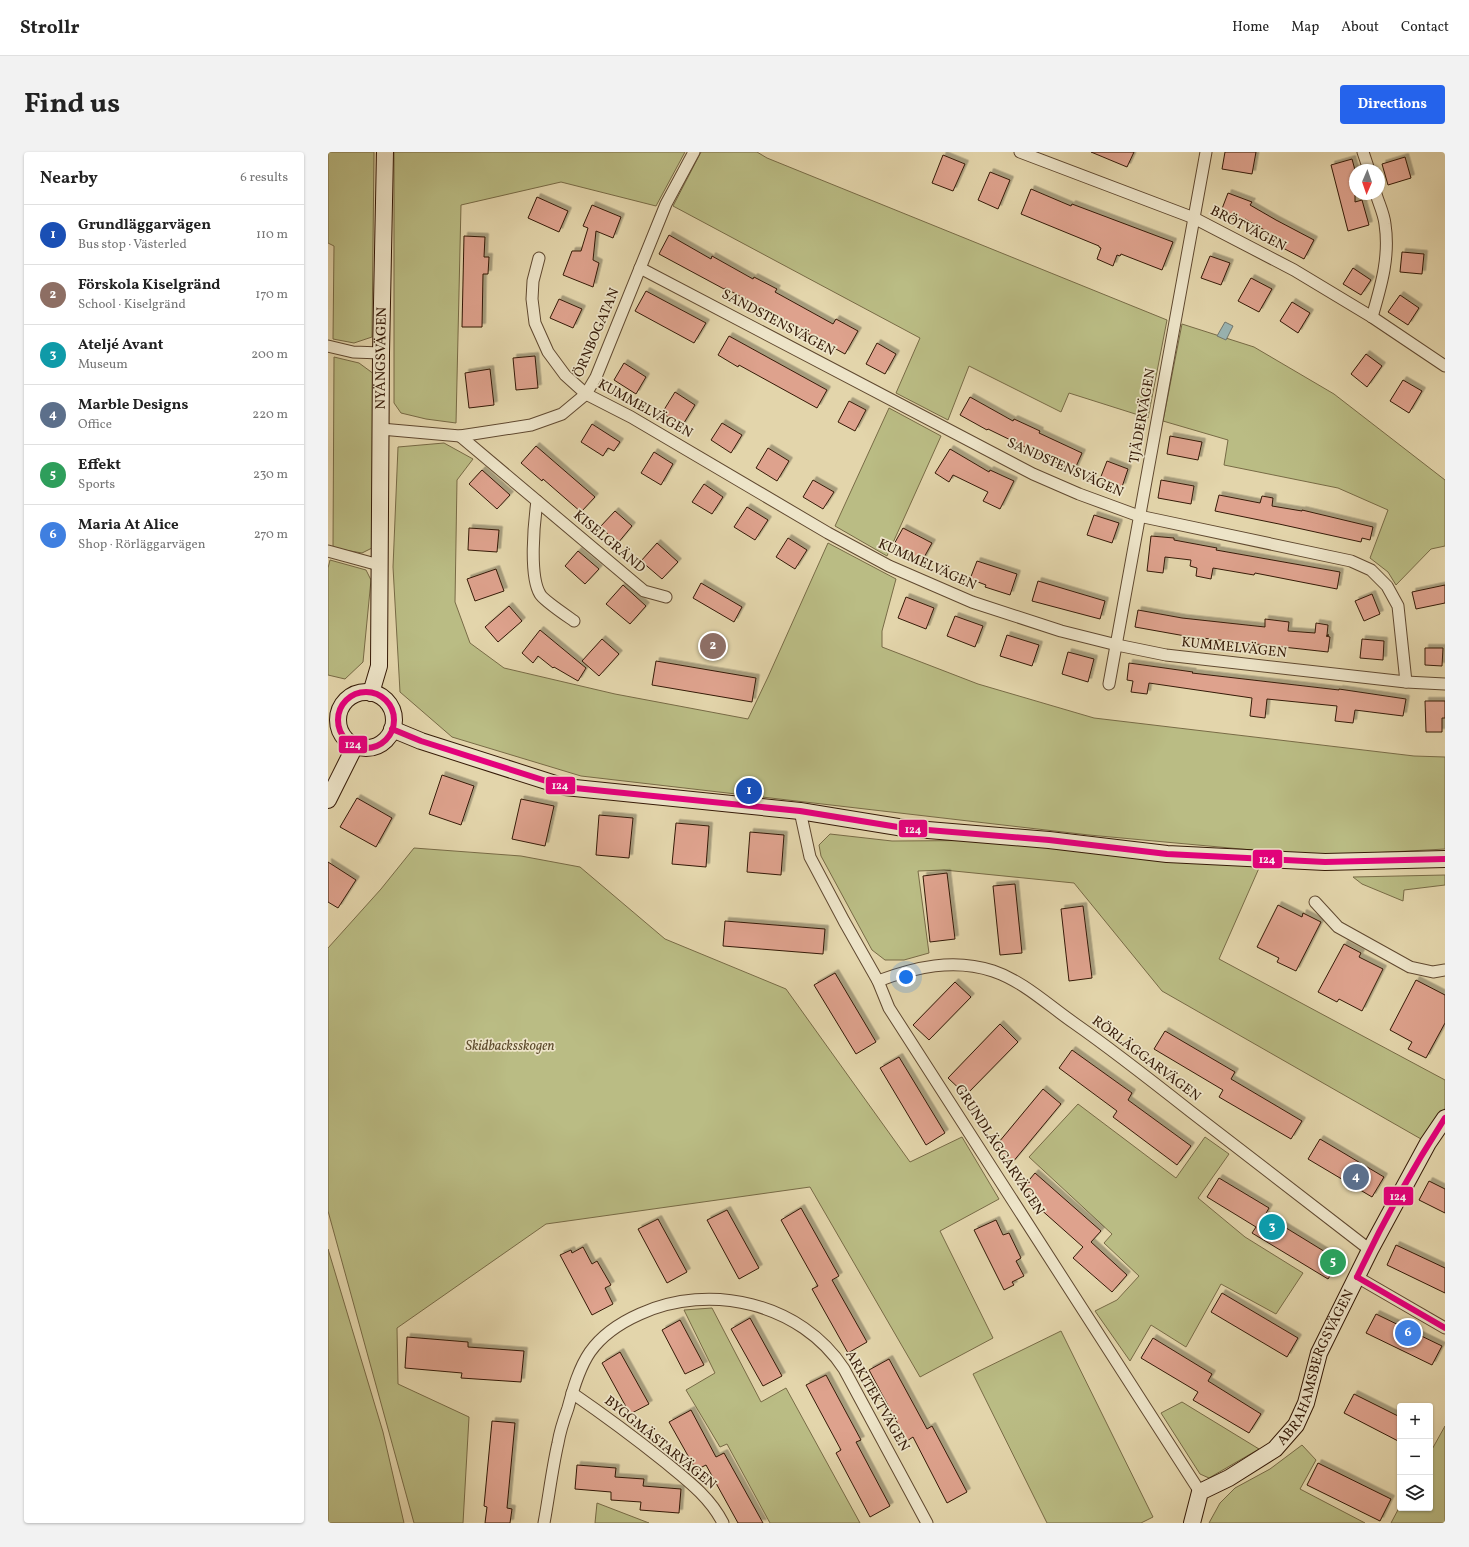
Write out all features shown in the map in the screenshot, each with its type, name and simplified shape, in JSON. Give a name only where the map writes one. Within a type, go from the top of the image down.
[{"type":"street","name":"NYÄNGSVÄGEN","points":[[371,693],[379,666],[381,353],[385,152]]},
{"type":"street","name":"ÖRNBOGATAN","points":[[381,429],[460,436],[531,426],[562,414],[586,394],[596,377],[666,204],[694,152]]},
{"type":"street","name":"BRÖTVÄGEN","points":[[1020,152],[1194,218],[1294,270],[1372,317],[1445,366]]},
{"type":"street","name":"TJÄDERVÄGEN","points":[[1109,684],[1206,152]]},
{"type":"street","points":[[1364,152],[1367,164]]},
{"type":"street","points":[[1372,317],[1385,272],[1385,223],[1378,200]]},
{"type":"street","name":"KUMMELVÄGEN","points":[[539,258],[533,281],[532,299],[535,323],[548,352],[565,375],[586,394],[631,417],[828,533],[889,566],[972,602],[1061,632],[1117,645],[1166,655],[1406,682],[1445,684]]},
{"type":"street","name":"SANDSTENSVÄGEN","points":[[640,268],[1033,474],[1079,494],[1139,516],[1351,561],[1371,570],[1387,586],[1398,606],[1406,682]]},
{"type":"street","points":[[328,346],[353,352],[381,353]]},
{"type":"street","name":"KISELGRÄND","points":[[460,436],[644,591],[666,597]]},
{"type":"street","points":[[537,501],[534,521],[534,575],[540,595],[574,621]]},
{"type":"street","points":[[328,551],[379,565]]},
{"type":"street","points":[[371,693],[385,700],[391,708],[394,720],[392,729],[388,737],[381,744],[368,748],[355,746],[347,741],[341,733],[335,706],[354,695],[371,693]]},
{"type":"street","points":[[392,729],[421,741],[565,787],[800,811],[904,828],[1049,840],[1167,854],[1325,862],[1445,859]]},
{"type":"street","points":[[328,800],[355,746]]},
{"type":"street","name":"GRUNDLÄGGARVÄGEN","points":[[800,811],[810,857],[878,981],[889,1008],[1200,1492]]},
{"type":"street","points":[[1315,902],[1338,927],[1410,967],[1433,972],[1445,970]]},
{"type":"street","name":"RÖRLÄGGARVÄGEN","points":[[878,981],[904,971],[931,966],[949,965],[968,966],[993,971],[1018,983],[1125,1059],[1370,1250]]},
{"type":"street","name":"ABRAHAMSBERGSVÄGEN","points":[[1200,1492],[1229,1478],[1275,1449],[1296,1425],[1306,1403],[1319,1352],[1370,1250],[1428,1143],[1445,1118]]},
{"type":"street","points":[[1357,1277],[1445,1328]]},
{"type":"street","name":"ARKITEKTVÄGEN","points":[[544,1523],[558,1442],[572,1392],[582,1365],[591,1351],[604,1336],[630,1319],[650,1309],[671,1303],[697,1300],[724,1300],[751,1303],[780,1314],[802,1326],[829,1349],[837,1358],[927,1523]]},
{"type":"street","name":"BYGGMÄSTARVÄGEN","points":[[572,1392],[625,1430],[698,1490],[711,1504],[724,1523]]},
{"type":"street","points":[[1192,1523],[1200,1492]]},
{"type":"green space","points":[[328,152],[374,152],[372,337],[354,343],[333,339],[334,246],[328,243]]},
{"type":"green space","points":[[394,152],[685,152],[656,206],[561,182],[461,205],[456,423],[426,419],[401,413],[394,403]]},
{"type":"green space","points":[[701,152],[757,152],[767,158],[1167,320],[1148,418],[1069,393],[1061,412],[969,366],[948,420],[896,393],[920,338],[673,206]]},
{"type":"green space","points":[[1182,324],[1254,347],[1334,394],[1445,480],[1445,546],[1431,549],[1396,585],[1388,572],[1370,558],[1388,510],[1338,488],[1224,465],[1228,440],[1163,421]]},
{"type":"green space","points":[[334,357],[359,363],[374,374],[372,548],[362,553],[333,548]]},
{"type":"green space","points":[[889,408],[941,436],[887,556],[835,526]]},
{"type":"green space","points":[[444,443],[473,459],[457,480],[455,602],[470,643],[504,668],[615,694],[748,719],[828,543],[896,579],[882,631],[882,647],[978,684],[1094,718],[1414,756],[1445,757],[1445,849],[1317,856],[1089,835],[581,776],[452,737],[400,692],[393,567],[398,447]]},
{"type":"green space","points":[[330,560],[366,570],[371,580],[363,662],[345,679],[328,675],[328,568]]},
{"type":"green space","points":[[830,834],[892,841],[1049,840],[1263,859],[1219,959],[1445,1080],[1445,1108],[1428,1143],[1162,991],[1074,883],[944,870],[918,871],[929,953],[904,960],[885,960],[872,950],[821,856],[819,845]]},
{"type":"green space","name":"Skidbacksskogen","points":[[414,848],[521,856],[580,867],[665,939],[786,989],[910,1162],[962,1137],[999,1199],[940,1231],[993,1338],[920,1377],[810,1187],[546,1224],[397,1328],[398,1384],[469,1417],[463,1523],[414,1523],[328,1211],[328,948],[381,889]]},
{"type":"green space","points":[[1445,875],[1445,885],[1404,890],[1403,901],[1362,884],[1353,877]]},
{"type":"green space","points":[[1078,1104],[1176,1178],[1205,1137],[1229,1154],[1198,1198],[1245,1237],[1303,1273],[1276,1314],[1221,1284],[1186,1347],[1151,1325],[1130,1361],[1095,1311],[1117,1300],[1139,1276],[1104,1243],[1112,1234],[1029,1157]]},
{"type":"green space","points":[[328,1249],[383,1432],[404,1523],[328,1523]]},
{"type":"green space","points":[[712,1308],[761,1402],[786,1388],[860,1523],[770,1523],[727,1444],[720,1447],[686,1390],[715,1373],[684,1310]]},
{"type":"green space","points":[[1061,1331],[1153,1517],[1141,1523],[1047,1523],[973,1374]]},
{"type":"green space","points":[[1182,1402],[1259,1449],[1209,1478],[1200,1474],[1161,1413]]},
{"type":"green space","points":[[1445,1426],[1445,1523],[1391,1523],[1397,1511],[1433,1511],[1433,1448]]},
{"type":"green space","points":[[1302,1445],[1316,1460],[1300,1489],[1365,1523],[1209,1523],[1220,1503],[1235,1488],[1270,1469]]},
{"type":"green space","points":[[597,1503],[649,1523],[595,1523]]},
{"type":"water","points":[[1225,322],[1233,326],[1226,340],[1217,336]]},
{"type":"building","points":[[1091,152],[1134,152],[1127,167]]},
{"type":"building","points":[[1225,152],[1256,152],[1252,174],[1222,169]]},
{"type":"building","points":[[943,155],[965,164],[953,191],[932,183]]},
{"type":"building","points":[[1405,157],[1411,178],[1388,185],[1385,174],[1385,164],[1382,164]]},
{"type":"building","points":[[1352,159],[1353,164],[1349,164],[1349,200],[1355,200],[1355,202],[1362,200],[1369,225],[1348,231],[1331,165]]},
{"type":"building","points":[[990,172],[1010,180],[998,209],[978,200]]},
{"type":"building","points":[[1031,189],[1071,206],[1072,204],[1173,242],[1162,270],[1121,254],[1120,256],[1117,255],[1113,266],[1097,259],[1101,248],[1099,246],[1021,214]]},
{"type":"building","points":[[1228,193],[1252,202],[1250,205],[1314,240],[1304,259],[1281,247],[1284,241],[1245,219],[1244,222],[1220,214]]},
{"type":"building","points":[[537,197],[568,211],[559,232],[528,218]]},
{"type":"building","points":[[592,205],[621,217],[613,238],[596,231],[593,260],[599,263],[593,287],[563,275],[572,251],[581,251],[588,228],[583,226]]},
{"type":"building","points":[[669,235],[711,259],[712,256],[753,279],[754,277],[777,289],[775,292],[833,324],[836,319],[858,331],[845,354],[725,288],[724,289],[659,254]]},
{"type":"building","points":[[464,236],[485,237],[484,257],[489,257],[488,274],[483,274],[482,327],[462,327]]},
{"type":"building","points":[[1402,252],[1424,254],[1422,274],[1400,272]]},
{"type":"building","points":[[1210,256],[1230,263],[1221,285],[1201,278]]},
{"type":"building","points":[[1353,268],[1371,280],[1361,295],[1343,284]]},
{"type":"building","points":[[1251,278],[1272,289],[1259,312],[1238,301]]},
{"type":"building","points":[[646,291],[706,323],[694,343],[635,311]]},
{"type":"building","points":[[1400,295],[1419,308],[1408,325],[1388,312]]},
{"type":"building","points":[[559,299],[582,309],[573,328],[550,318]]},
{"type":"building","points":[[1292,302],[1310,313],[1298,333],[1280,321]]},
{"type":"building","points":[[729,336],[827,390],[817,408],[718,355]]},
{"type":"building","points":[[877,343],[896,354],[885,374],[866,364]]},
{"type":"building","points":[[1366,354],[1382,366],[1367,387],[1351,374]]},
{"type":"building","points":[[535,356],[538,388],[516,390],[513,358]]},
{"type":"building","points":[[624,363],[646,377],[636,394],[614,380]]},
{"type":"building","points":[[490,369],[494,405],[469,408],[465,373]]},
{"type":"building","points":[[1403,380],[1422,391],[1409,413],[1390,401]]},
{"type":"building","points":[[675,392],[695,405],[682,426],[662,413]]},
{"type":"building","points":[[970,397],[1013,421],[1014,419],[1040,431],[1039,433],[1082,453],[1074,471],[988,429],[987,430],[960,415]]},
{"type":"building","points":[[849,401],[866,410],[855,431],[838,422]]},
{"type":"building","points":[[722,423],[742,435],[731,453],[711,440]]},
{"type":"building","points":[[592,424],[620,442],[614,451],[608,448],[603,456],[581,442]]},
{"type":"building","points":[[1170,436],[1202,442],[1198,460],[1167,454]]},
{"type":"building","points":[[536,446],[595,497],[581,512],[543,479],[542,481],[521,463]]},
{"type":"building","points":[[768,448],[789,461],[777,481],[756,468]]},
{"type":"building","points":[[950,449],[989,472],[990,470],[1014,481],[1000,509],[983,501],[988,492],[953,475],[949,482],[935,473]]},
{"type":"building","points":[[654,452],[673,464],[661,485],[641,473]]},
{"type":"building","points":[[1107,461],[1128,469],[1122,487],[1100,479]]},
{"type":"building","points":[[482,470],[510,495],[497,509],[469,484]]},
{"type":"building","points":[[813,480],[834,492],[823,509],[803,497]]},
{"type":"building","points":[[1161,480],[1194,486],[1191,504],[1158,498]]},
{"type":"building","points":[[704,484],[723,497],[712,514],[692,502]]},
{"type":"building","points":[[1219,495],[1260,503],[1262,496],[1273,498],[1272,506],[1302,510],[1373,527],[1370,540],[1362,538],[1361,542],[1215,511]]},
{"type":"building","points":[[747,507],[768,520],[755,540],[734,527]]},
{"type":"building","points":[[615,511],[632,526],[618,543],[600,527]]},
{"type":"building","points":[[1094,515],[1119,523],[1112,543],[1087,535]]},
{"type":"building","points":[[469,528],[499,530],[497,552],[468,550]]},
{"type":"building","points":[[903,528],[932,543],[922,561],[893,546]]},
{"type":"building","points":[[1151,536],[1174,538],[1174,540],[1217,548],[1216,550],[1340,572],[1337,589],[1255,573],[1254,575],[1213,568],[1211,579],[1196,576],[1197,568],[1190,566],[1191,560],[1165,557],[1163,573],[1147,571]]},
{"type":"building","points":[[788,538],[807,550],[795,569],[776,557]]},
{"type":"building","points":[[657,543],[678,562],[662,579],[641,561]]},
{"type":"building","points":[[578,551],[599,569],[585,584],[565,566]]},
{"type":"building","points":[[977,561],[1017,574],[1010,595],[985,587],[986,585],[970,579]]},
{"type":"building","points":[[496,569],[504,591],[475,601],[467,579]]},
{"type":"building","points":[[1038,581],[1105,601],[1100,619],[1032,601]]},
{"type":"building","points":[[701,583],[742,607],[734,622],[693,598]]},
{"type":"building","points":[[623,585],[646,606],[630,624],[606,604]]},
{"type":"building","points":[[1445,585],[1445,603],[1416,609],[1412,592]]},
{"type":"building","points":[[1372,594],[1380,614],[1364,621],[1355,601]]},
{"type":"building","points":[[906,597],[934,608],[926,629],[898,618]]},
{"type":"building","points":[[509,606],[522,621],[498,642],[485,627]]},
{"type":"building","points":[[1138,610],[1182,618],[1265,627],[1265,619],[1289,622],[1288,631],[1315,633],[1316,623],[1328,625],[1327,635],[1329,635],[1326,636],[1330,637],[1328,652],[1202,639],[1135,627]]},
{"type":"building","points":[[955,616],[983,626],[975,647],[947,636]]},
{"type":"building","points":[[540,630],[586,668],[578,681],[554,667],[553,668],[538,656],[533,663],[522,653]]},
{"type":"building","points":[[1007,635],[1039,645],[1032,666],[1000,656]]},
{"type":"building","points":[[602,639],[619,654],[599,676],[582,661]]},
{"type":"building","points":[[1362,639],[1384,641],[1383,660],[1360,658]]},
{"type":"building","points":[[1425,648],[1443,648],[1442,666],[1425,665]]},
{"type":"building","points":[[1068,652],[1094,659],[1088,682],[1062,674]]},
{"type":"building","points":[[656,661],[756,678],[752,702],[652,685]]},
{"type":"building","points":[[1129,663],[1193,672],[1192,673],[1339,689],[1406,699],[1403,716],[1355,710],[1353,723],[1335,721],[1337,706],[1267,699],[1265,718],[1250,716],[1252,698],[1149,683],[1147,694],[1131,692],[1133,681],[1127,680]]},
{"type":"building","points":[[1425,701],[1445,701],[1445,718],[1442,718],[1442,732],[1426,732]]},
{"type":"building","points":[[442,775],[474,786],[461,825],[429,814]]},
{"type":"building","points":[[357,798],[392,818],[376,847],[340,827]]},
{"type":"building","points":[[521,799],[554,806],[545,846],[512,839]]},
{"type":"building","points":[[599,815],[633,818],[629,858],[596,855]]},
{"type":"building","points":[[676,823],[709,826],[706,867],[672,864]]},
{"type":"building","points":[[750,832],[784,835],[781,875],[747,872]]},
{"type":"building","points":[[328,862],[356,880],[338,908],[328,902]]},
{"type":"building","points":[[947,873],[955,939],[930,942],[923,876]]},
{"type":"building","points":[[1015,884],[1022,953],[1000,955],[993,886]]},
{"type":"building","points":[[1278,905],[1302,917],[1303,913],[1321,922],[1296,971],[1277,962],[1279,958],[1257,947]]},
{"type":"building","points":[[1083,906],[1092,978],[1069,981],[1061,909]]},
{"type":"building","points":[[725,921],[825,929],[823,954],[723,946]]},
{"type":"building","points":[[1344,944],[1361,953],[1359,957],[1383,969],[1362,1011],[1339,999],[1337,1002],[1318,992]]},
{"type":"building","points":[[835,973],[876,1042],[856,1054],[814,985]]},
{"type":"building","points":[[1416,980],[1445,995],[1445,1023],[1426,1058],[1408,1049],[1412,1042],[1390,1030]]},
{"type":"building","points":[[955,982],[971,997],[929,1040],[913,1025]]},
{"type":"building","points":[[1000,1024],[1018,1042],[966,1095],[948,1078]]},
{"type":"building","points":[[1165,1031],[1235,1072],[1231,1079],[1302,1121],[1291,1139],[1219,1097],[1223,1090],[1154,1049]]},
{"type":"building","points":[[1072,1050],[1132,1093],[1128,1100],[1191,1146],[1177,1165],[1113,1117],[1117,1111],[1059,1068]]},
{"type":"building","points":[[899,1057],[945,1133],[926,1145],[880,1068]]},
{"type":"building","points":[[1043,1089],[1061,1104],[1012,1163],[994,1148]]},
{"type":"building","points":[[1320,1139],[1384,1177],[1372,1197],[1308,1159]]},
{"type":"building","points":[[1035,1173],[1101,1231],[1091,1242],[1127,1275],[1112,1292],[1073,1258],[1083,1247],[1020,1191]]},
{"type":"building","points":[[1219,1178],[1269,1208],[1265,1215],[1340,1261],[1328,1279],[1252,1233],[1256,1227],[1207,1197]]},
{"type":"building","points":[[1429,1181],[1445,1189],[1445,1213],[1419,1200]]},
{"type":"building","points":[[801,1208],[839,1276],[832,1280],[867,1342],[848,1353],[812,1289],[818,1286],[781,1220]]},
{"type":"building","points":[[727,1210],[759,1268],[739,1279],[707,1220]]},
{"type":"building","points":[[658,1219],[687,1272],[667,1283],[638,1229]]},
{"type":"building","points":[[996,1220],[1003,1235],[1009,1233],[1021,1258],[1016,1261],[1024,1276],[1012,1282],[1014,1285],[1004,1290],[974,1230]]},
{"type":"building","points":[[1396,1245],[1445,1268],[1445,1293],[1387,1265]]},
{"type":"building","points":[[583,1247],[592,1264],[597,1261],[611,1285],[605,1288],[613,1304],[592,1315],[560,1255],[571,1250],[572,1253]]},
{"type":"building","points":[[1222,1293],[1298,1338],[1287,1357],[1211,1312]]},
{"type":"building","points":[[1376,1314],[1442,1346],[1432,1365],[1366,1333]]},
{"type":"building","points":[[750,1318],[782,1376],[763,1386],[731,1329]]},
{"type":"building","points":[[680,1320],[704,1365],[685,1374],[662,1330]]},
{"type":"building","points":[[407,1337],[468,1342],[468,1347],[524,1351],[521,1382],[461,1378],[462,1373],[405,1368]]},
{"type":"building","points":[[1153,1338],[1212,1374],[1208,1381],[1261,1414],[1249,1433],[1193,1400],[1198,1392],[1141,1358]]},
{"type":"building","points":[[620,1352],[649,1404],[630,1414],[602,1363]]},
{"type":"building","points":[[889,1359],[927,1429],[932,1426],[967,1492],[947,1503],[913,1437],[907,1441],[869,1370]]},
{"type":"building","points":[[826,1375],[861,1440],[856,1442],[890,1506],[870,1517],[836,1453],[841,1450],[806,1385]]},
{"type":"building","points":[[1354,1394],[1397,1416],[1397,1440],[1344,1413]]},
{"type":"building","points":[[691,1410],[716,1457],[724,1453],[763,1523],[738,1523],[706,1465],[696,1470],[669,1422]]},
{"type":"building","points":[[492,1421],[515,1423],[507,1508],[512,1509],[510,1523],[485,1523],[487,1507],[484,1506]]},
{"type":"building","points":[[1318,1463],[1391,1499],[1380,1521],[1307,1485]]},
{"type":"building","points":[[577,1465],[616,1468],[615,1477],[644,1479],[643,1486],[681,1489],[679,1513],[640,1510],[641,1502],[611,1500],[611,1492],[575,1489]]},
{"type":"transit line","name":"124","points":[[366,692],[381,697],[389,705],[394,720],[389,735],[381,743],[366,748],[351,743],[343,735],[338,720],[343,705],[351,697],[366,692]]},
{"type":"transit line","name":"124","points":[[392,729],[421,741],[565,787],[800,811],[904,828],[1049,840],[1167,854],[1325,862],[1445,859]]},
{"type":"transit line","name":"124","points":[[1357,1277],[1398,1196],[1445,1118]]},
{"type":"transit line","name":"124","points":[[1357,1277],[1445,1328]]},
{"type":"place","name":"Förskola Kiselgränd","points":[[713,646]]},
{"type":"place","name":"Grundläggarvägen","points":[[749,791]]},
{"type":"place","name":"Marble Designs","points":[[1356,1177]]},
{"type":"place","name":"Ateljé Avant","points":[[1272,1227]]},
{"type":"place","name":"Effekt","points":[[1333,1262]]},
{"type":"place","name":"Maria At Alice","points":[[1408,1333]]}]
